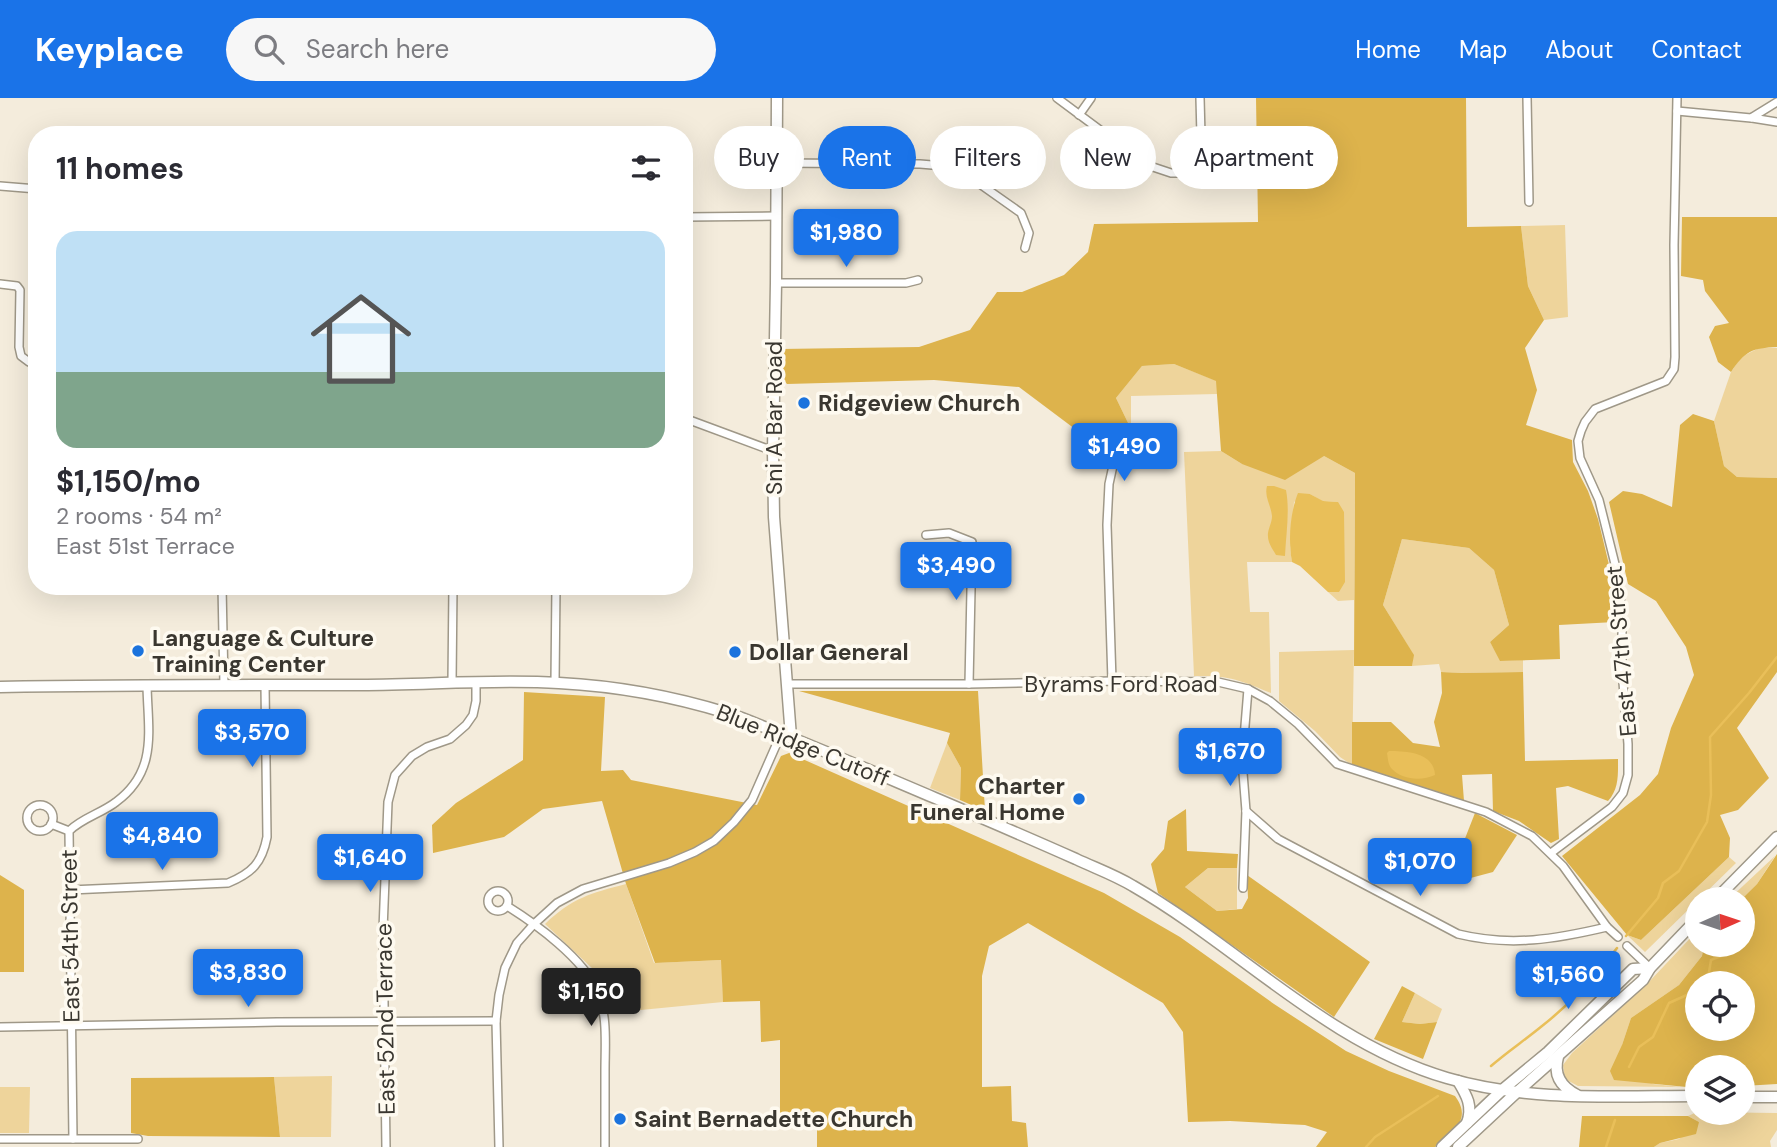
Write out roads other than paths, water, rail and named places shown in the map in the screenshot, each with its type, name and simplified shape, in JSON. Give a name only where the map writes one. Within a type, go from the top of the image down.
[{"type":"main road","name":"Sni A Bar Road","points":[[777,98],[777,126]]},
{"type":"main road","name":"Sni A Bar Road","points":[[777,189],[773,451],[775,545],[787,684],[786,736]]},
{"type":"main road","name":"Blue Ridge Cutoff","points":[[0,687],[555,682],[668,696],[730,713],[1034,840],[1129,883],[1171,909],[1323,1018],[1383,1052],[1418,1068],[1458,1081],[1516,1093],[1549,1096],[1685,1096]]},
{"type":"main road","points":[[1728,887],[1777,837]]},
{"type":"main road","points":[[1458,1147],[1643,980],[1650,968],[1685,932]]},
{"type":"main road","points":[[1442,1147],[1502,1090],[1548,1052],[1633,970],[1650,968]]},
{"type":"main road","points":[[1558,1056],[1556,1070],[1560,1082],[1578,1095]]},
{"type":"main road","points":[[1458,1081],[1470,1108],[1466,1124]]},
{"type":"main road","points":[[1755,1097],[1777,1097]]},
{"type":"street","points":[[1057,98],[1147,165],[1170,173]]},
{"type":"street","points":[[1079,115],[1091,98]]},
{"type":"street","points":[[1200,98],[1201,126]]},
{"type":"street","points":[[1527,98],[1529,202]]},
{"type":"street","name":"East 47th Street","points":[[1551,853],[1612,807],[1622,793],[1628,775],[1618,576],[1600,500],[1580,458],[1578,441],[1585,422],[1595,409],[1665,381],[1674,369],[1677,98]]},
{"type":"street","points":[[1751,118],[1777,102]]},
{"type":"street","points":[[1677,111],[1777,122]]},
{"type":"street","points":[[804,163],[944,166],[977,181],[1021,212],[1029,233],[1025,248]]},
{"type":"street","points":[[0,186],[28,188]]},
{"type":"street","points":[[693,217],[776,216]]},
{"type":"street","points":[[776,283],[918,281]]},
{"type":"street","points":[[2,284],[17,286],[20,290],[19,347],[22,356],[28,361]]},
{"type":"street","points":[[693,421],[773,451]]},
{"type":"street","points":[[1112,681],[1107,525],[1109,484],[1114,461]]},
{"type":"street","points":[[926,536],[949,533],[972,542],[969,684]]},
{"type":"street","points":[[222,595],[224,685]]},
{"type":"street","points":[[452,682],[453,595]]},
{"type":"street","points":[[555,682],[556,595]]},
{"type":"street","name":"East 52nd Terrace","points":[[386,1147],[383,930],[391,785],[395,775],[411,757],[427,747],[450,739],[466,725],[473,715],[476,682]]},
{"type":"street","name":"Byrams Ford Road","points":[[787,684],[1218,682],[1248,689],[1270,701],[1298,724],[1337,764],[1486,812],[1532,836],[1563,866],[1607,927],[1618,937]]},
{"type":"street","name":"East 54th Street","points":[[73,1139],[69,831],[116,802],[134,787],[139,778],[148,751],[147,685]]},
{"type":"street","points":[[70,890],[228,883],[244,876],[256,865],[264,850],[267,836],[265,685]]},
{"type":"street","points":[[1243,888],[1246,811],[1243,773],[1248,689]]},
{"type":"street","name":"Sni A Bar Road","points":[[499,1147],[496,1021],[505,968],[517,943],[534,923],[557,903],[583,890],[669,863],[713,841],[734,822],[752,800],[786,736]]},
{"type":"street","points":[[1246,811],[1278,839],[1458,934],[1480,939],[1533,941],[1607,927]]},
{"type":"street","points":[[51,824],[69,831]]},
{"type":"street","points":[[507,906],[534,923],[587,972],[597,991],[604,1014],[606,1041],[605,1147]]},
{"type":"street","points":[[1628,946],[1650,968]]},
{"type":"street","points":[[0,1027],[496,1021]]},
{"type":"street","points":[[0,1139],[138,1139]]},
{"type":"waterway","points":[[1626,936],[1658,898],[1663,883],[1679,871],[1707,822],[1711,795],[1710,737],[1777,657]]},
{"type":"waterway","points":[[1491,1066],[1563,1009],[1617,948]]},
{"type":"waterway","points":[[1709,971],[1711,960],[1718,957]]},
{"type":"waterway","points":[[1629,1067],[1639,1047],[1653,1037],[1669,1003],[1685,996]]},
{"type":"waterway","points":[[1366,1147],[1375,1137],[1438,1096]]},
{"type":"waterway","points":[[1606,1147],[1615,1120]]},
{"type":"place","name":"Ridgeview Church","points":[[804,403]]},
{"type":"place","name":"Language & Culture Training Center","points":[[138,651]]},
{"type":"place","name":"Dollar General","points":[[735,652]]},
{"type":"place","name":"Charter Funeral Home","points":[[1079,799]]},
{"type":"place","name":"Saint Bernadette Church","points":[[620,1119]]}]
